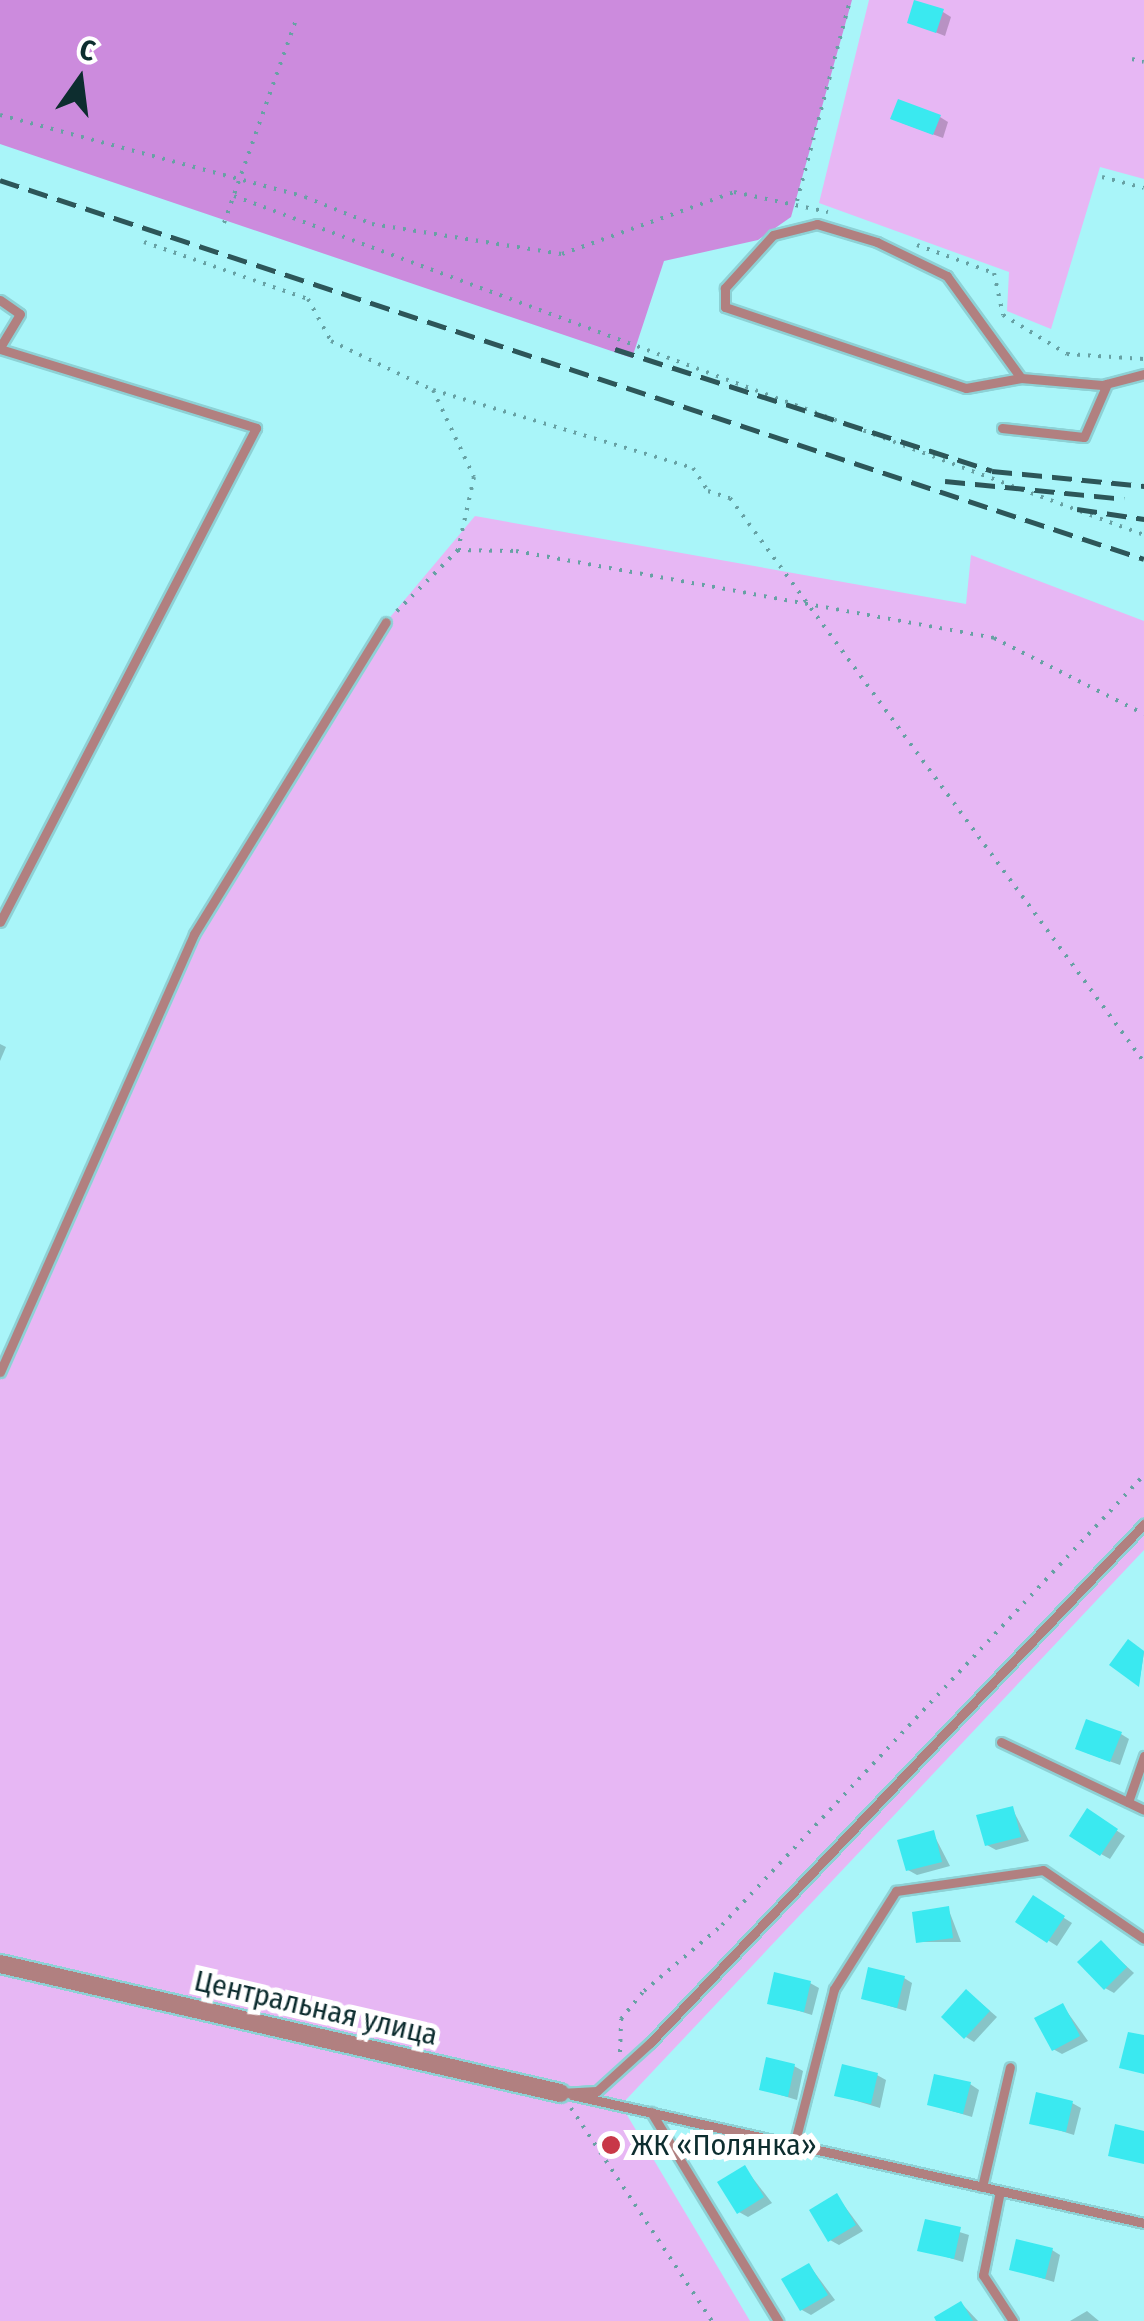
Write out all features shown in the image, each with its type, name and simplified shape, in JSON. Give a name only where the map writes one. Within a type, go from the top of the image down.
[{"type":"street","name":"Центральная улица","points":[[0,1964],[560,2093]]},
{"type":"lane","points":[[1021,378],[947,276],[876,242],[817,224],[773,234],[725,288],[725,306],[966,388],[1021,378],[1107,384],[1144,374]]},
{"type":"lane","points":[[0,300],[20,314],[0,348],[256,428],[0,922]]},
{"type":"lane","points":[[1002,428],[1084,437],[1107,384]]},
{"type":"lane","points":[[0,1372],[194,934],[386,622]]},
{"type":"lane","points":[[560,2093],[597,2091],[620,2072],[1144,1524]]},
{"type":"lane","points":[[1001,1742],[1144,1810]]},
{"type":"lane","points":[[1128,1802],[1144,1756]]},
{"type":"lane","points":[[794,2145],[834,1988],[896,1891],[1043,1870],[1144,1939]]},
{"type":"lane","points":[[982,2187],[1010,2067]]},
{"type":"lane","name":"Центральная улица","points":[[560,2093],[1144,2223]]},
{"type":"lane","points":[[651,2112],[778,2321]]},
{"type":"lane","points":[[1000,2192],[983,2275],[1013,2321]]},
{"type":"path","points":[[797,201],[850,0]]},
{"type":"path","points":[[224,223],[296,20]]},
{"type":"path","points":[[1132,59],[1144,62]]},
{"type":"path","points":[[0,115],[240,179],[372,224],[562,254],[734,192],[797,201],[838,215]]},
{"type":"path","points":[[1102,177],[1144,188]]},
{"type":"path","points":[[234,196],[1144,535]]},
{"type":"path","points":[[908,241],[994,273],[1002,315],[1067,354],[1144,359]]},
{"type":"path","points":[[144,242],[308,299],[331,340],[434,390],[693,468],[708,491],[730,498],[1144,1062]]},
{"type":"path","points":[[386,622],[458,550],[474,477],[434,390]]},
{"type":"path","points":[[458,550],[803,598],[994,638],[1144,714]]},
{"type":"path","points":[[620,2072],[621,2019],[644,1990],[722,1926],[1144,1476]]},
{"type":"path","points":[[560,2093],[712,2321]]},
{"type":"shaded area","points":[[0,0],[852,0],[791,217],[758,240],[664,261],[632,358],[0,144]]},
{"type":"shaded area","points":[[869,0],[1144,0],[1144,179],[1100,167],[1051,329],[1007,311],[1009,272],[819,203]]},
{"type":"shaded area","points":[[475,516],[966,604],[971,555],[1144,621],[1144,1550],[621,2105],[750,2321],[0,2321],[0,1372],[161,1025],[177,968],[386,622]]},
{"type":"building","points":[[914,0],[944,9],[936,33],[907,23]]},
{"type":"building","points":[[898,99],[941,115],[933,135],[890,119]]},
{"type":"building","points":[[1128,1639],[1144,1651],[1139,1687],[1109,1665]]},
{"type":"building","points":[[1086,1719],[1122,1732],[1110,1762],[1075,1749]]},
{"type":"building","points":[[1013,1806],[1021,1837],[985,1846],[976,1815]]},
{"type":"building","points":[[1087,1808],[1118,1829],[1100,1856],[1069,1836]]},
{"type":"building","points":[[934,1830],[942,1862],[906,1871],[897,1840]]},
{"type":"building","points":[[1033,1895],[1065,1916],[1047,1943],[1015,1922]]},
{"type":"building","points":[[949,1906],[953,1938],[916,1943],[912,1912]]},
{"type":"building","points":[[1101,1940],[1127,1967],[1104,1990],[1077,1962]]},
{"type":"building","points":[[868,1967],[905,1976],[897,2008],[861,1999]]},
{"type":"building","points":[[774,1972],[811,1981],[804,2012],[767,2004]]},
{"type":"building","points":[[966,1989],[990,2011],[964,2039],[941,2017]]},
{"type":"building","points":[[1063,2003],[1080,2036],[1052,2051],[1034,2018]]},
{"type":"building","points":[[1128,2032],[1144,2035],[1144,2074],[1119,2068]]},
{"type":"building","points":[[766,2057],[795,2064],[788,2097],[759,2090]]},
{"type":"building","points":[[842,2064],[878,2073],[871,2104],[834,2096]]},
{"type":"building","points":[[934,2074],[971,2082],[963,2114],[927,2105]]},
{"type":"building","points":[[1036,2092],[1073,2101],[1066,2132],[1029,2124]]},
{"type":"building","points":[[1115,2124],[1144,2131],[1144,2164],[1108,2156]]},
{"type":"building","points":[[745,2165],[764,2197],[737,2214],[717,2182]]},
{"type":"building","points":[[837,2193],[856,2225],[828,2242],[809,2210]]},
{"type":"building","points":[[925,2219],[961,2227],[954,2259],[917,2251]]},
{"type":"building","points":[[1016,2239],[1053,2248],[1045,2279],[1009,2270]]},
{"type":"building","points":[[809,2263],[828,2295],[800,2311],[781,2279]]},
{"type":"building","points":[[961,2301],[973,2321],[936,2321],[934,2317]]},
{"type":"railway","points":[[0,180],[1144,559]]},
{"type":"railway","points":[[615,349],[992,471],[1144,486]]},
{"type":"railway","points":[[945,481],[1124,499]]},
{"type":"railway","points":[[1077,509],[1144,519]]},
{"type":"place","name":"ЖК «Полянка»","points":[[611,2145]]}]
